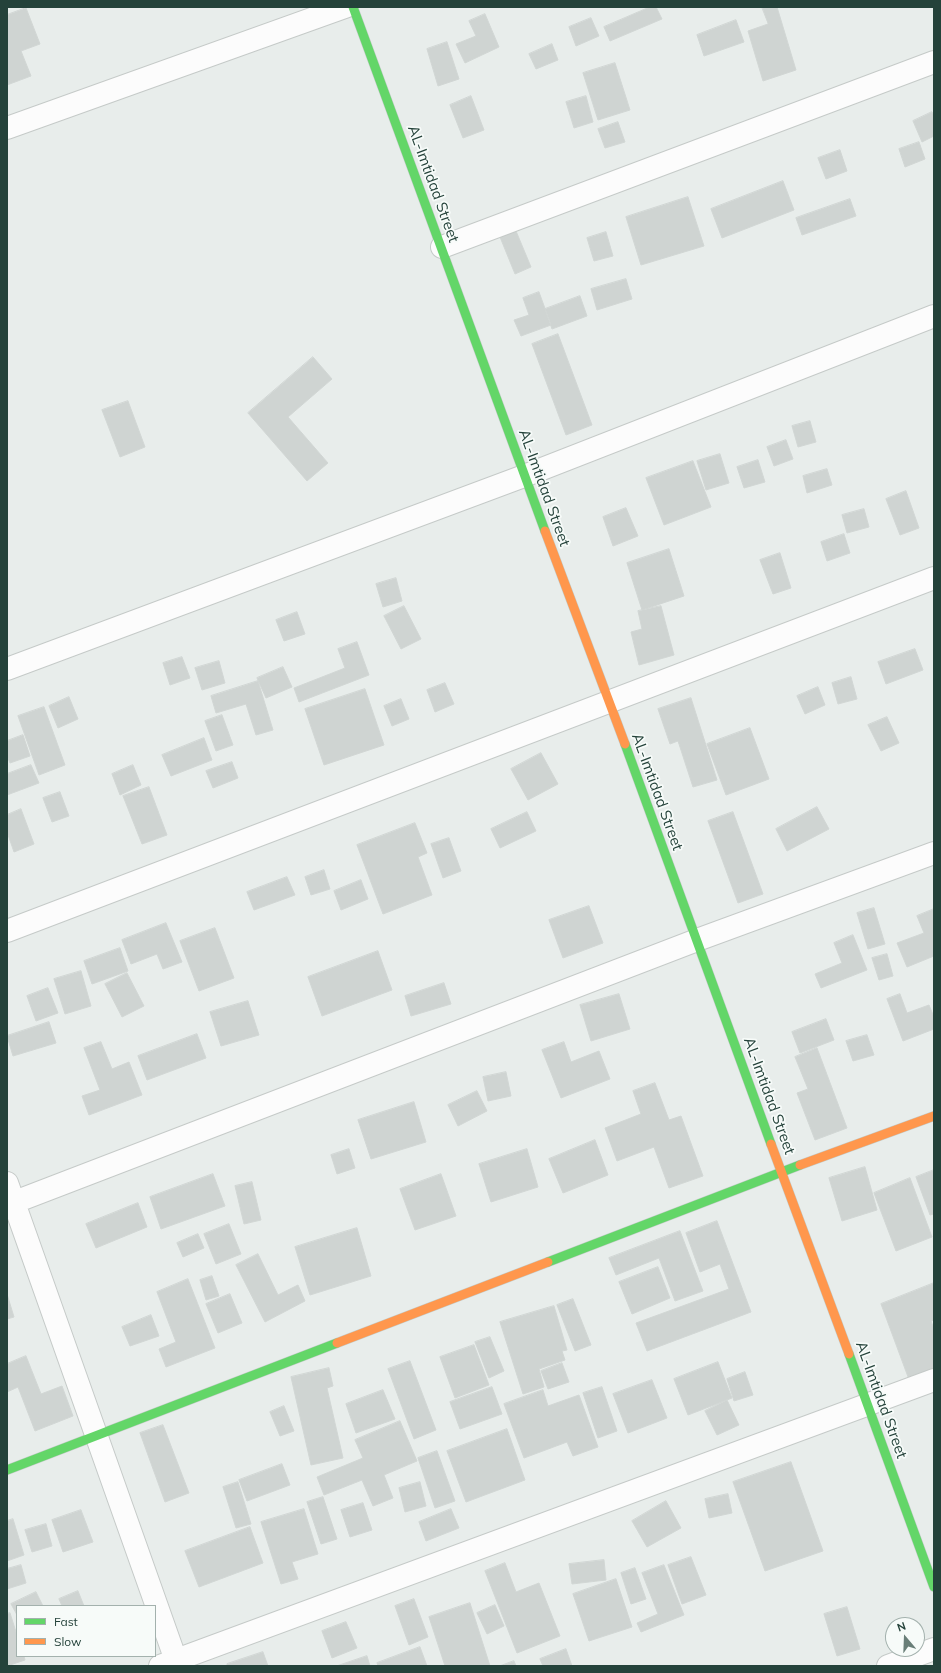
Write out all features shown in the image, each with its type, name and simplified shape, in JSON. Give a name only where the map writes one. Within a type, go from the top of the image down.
[{"type":"street","points":[[7,128],[345,7]]},
{"type":"street","name":"AL-Imtidad Street","points":[[353,7],[442,247],[524,476],[697,940],[934,1587]]},
{"type":"street","points":[[442,247],[934,62]]},
{"type":"street","points":[[7,670],[524,476],[934,316]]},
{"type":"street","points":[[7,931],[934,578]]},
{"type":"street","points":[[152,1605],[97,1436],[9,1197],[934,853]]},
{"type":"street","points":[[7,1470],[782,1172],[934,1116]]},
{"type":"street","points":[[156,1618],[171,1664],[934,1380]]},
{"type":"street","points":[[888,1666],[934,1649]]},
{"type":"building","points":[[650,7],[656,7],[662,19],[610,41],[604,27]]},
{"type":"building","points":[[762,7],[777,7],[796,70],[763,81],[748,31],[768,24]]},
{"type":"building","points":[[26,8],[40,44],[21,51],[31,76],[7,85],[7,15]]},
{"type":"building","points":[[485,14],[499,47],[465,63],[456,44],[476,36],[469,21]]},
{"type":"building","points":[[591,18],[599,36],[576,46],[569,27]]},
{"type":"building","points":[[736,20],[744,42],[704,56],[697,35]]},
{"type":"building","points":[[447,42],[459,79],[438,86],[427,49]]},
{"type":"building","points":[[552,44],[558,60],[536,69],[529,54]]},
{"type":"building","points":[[615,63],[630,110],[598,120],[583,73]]},
{"type":"building","points":[[471,96],[484,130],[463,138],[450,105]]},
{"type":"building","points":[[586,96],[593,122],[574,128],[566,102]]},
{"type":"building","points":[[932,112],[934,116],[934,136],[922,142],[913,121]]},
{"type":"building","points":[[618,122],[625,142],[605,148],[598,129]]},
{"type":"building","points":[[919,142],[925,159],[905,167],[899,149]]},
{"type":"building","points":[[840,150],[847,171],[826,179],[818,158]]},
{"type":"building","points":[[783,181],[794,210],[722,238],[711,209]]},
{"type":"building","points":[[688,197],[704,246],[641,265],[626,217]]},
{"type":"building","points":[[850,199],[856,216],[802,235],[796,218]]},
{"type":"building","points":[[516,231],[531,267],[515,274],[500,237]]},
{"type":"building","points":[[606,232],[613,256],[594,261],[587,238]]},
{"type":"building","points":[[626,279],[632,299],[597,310],[591,289]]},
{"type":"building","points":[[539,292],[551,325],[521,336],[514,320],[529,315],[523,298]]},
{"type":"building","points":[[580,296],[587,316],[552,329],[545,309]]},
{"type":"building","points":[[558,334],[592,425],[566,435],[532,344]]},
{"type":"building","points":[[313,357],[332,379],[288,417],[328,463],[307,481],[248,413]]},
{"type":"building","points":[[128,401],[145,447],[120,457],[102,410]]},
{"type":"building","points":[[810,421],[816,442],[798,447],[792,426]]},
{"type":"building","points":[[786,440],[793,459],[774,466],[767,447]]},
{"type":"building","points":[[720,454],[729,483],[706,490],[697,461]]},
{"type":"building","points":[[758,460],[765,482],[744,488],[737,467]]},
{"type":"building","points":[[693,461],[711,507],[664,525],[646,478]]},
{"type":"building","points":[[827,469],[832,485],[807,493],[803,476]]},
{"type":"building","points":[[906,491],[919,528],[900,535],[886,499]]},
{"type":"building","points":[[626,508],[638,536],[613,546],[603,517]]},
{"type":"building","points":[[864,509],[869,527],[847,533],[842,515]]},
{"type":"building","points":[[844,534],[850,553],[827,561],[821,542]]},
{"type":"building","points":[[669,549],[684,596],[642,610],[627,563]]},
{"type":"building","points":[[780,553],[791,588],[773,594],[760,560]]},
{"type":"building","points":[[396,578],[402,601],[383,607],[376,584]]},
{"type":"building","points":[[404,606],[421,639],[401,649],[384,616]]},
{"type":"building","points":[[661,606],[674,655],[639,665],[631,632],[642,629],[638,611]]},
{"type":"building","points":[[297,612],[305,634],[284,641],[276,620]]},
{"type":"building","points":[[357,642],[369,675],[299,702],[294,688],[345,668],[338,649]]},
{"type":"building","points":[[915,649],[923,670],[886,684],[878,662]]},
{"type":"building","points":[[182,657],[190,678],[170,685],[163,663]]},
{"type":"building","points":[[219,661],[225,683],[202,690],[195,668]]},
{"type":"building","points":[[283,667],[292,687],[266,698],[257,678]]},
{"type":"building","points":[[851,677],[857,699],[838,704],[832,683]]},
{"type":"building","points":[[258,681],[273,730],[256,735],[246,704],[216,713],[211,696]]},
{"type":"building","points":[[445,683],[454,704],[435,712],[427,690]]},
{"type":"building","points":[[818,687],[825,705],[805,714],[797,696]]},
{"type":"building","points":[[365,689],[384,745],[324,765],[305,709]]},
{"type":"building","points":[[69,697],[78,719],[58,728],[49,706]]},
{"type":"building","points":[[691,698],[717,780],[693,787],[678,741],[670,744],[658,709]]},
{"type":"building","points":[[401,699],[409,719],[392,726],[384,706]]},
{"type":"building","points":[[44,707],[65,765],[39,775],[18,716]]},
{"type":"building","points":[[222,715],[233,745],[216,751],[205,721]]},
{"type":"building","points":[[887,717],[899,743],[881,751],[868,725]]},
{"type":"building","points":[[750,728],[769,779],[726,795],[707,744]]},
{"type":"building","points":[[23,735],[30,756],[10,763],[7,756],[7,741]]},
{"type":"building","points":[[204,738],[212,760],[171,776],[162,755]]},
{"type":"building","points":[[541,753],[558,784],[528,800],[511,769]]},
{"type":"building","points":[[232,762],[238,778],[213,788],[206,771]]},
{"type":"building","points":[[31,765],[39,783],[7,795],[7,774]]},
{"type":"building","points":[[133,765],[141,785],[120,795],[112,774]]},
{"type":"building","points":[[149,787],[167,835],[142,844],[123,796]]},
{"type":"building","points":[[60,792],[69,816],[52,822],[43,798]]},
{"type":"building","points":[[817,807],[829,829],[787,851],[776,829]]},
{"type":"building","points":[[21,809],[34,844],[14,852],[7,832],[7,815]]},
{"type":"building","points":[[527,812],[536,831],[500,848],[491,829]]},
{"type":"building","points":[[733,812],[763,894],[738,903],[708,821]]},
{"type":"building","points":[[415,823],[427,853],[418,857],[432,895],[383,914],[357,845]]},
{"type":"building","points":[[449,838],[461,871],[443,878],[431,844]]},
{"type":"building","points":[[324,870],[330,889],[311,895],[305,877]]},
{"type":"building","points":[[287,877],[295,895],[254,910],[247,892]]},
{"type":"building","points":[[361,880],[368,899],[341,910],[334,891]]},
{"type":"building","points":[[589,906],[603,943],[563,958],[549,920]]},
{"type":"building","points":[[874,908],[885,944],[868,949],[857,913]]},
{"type":"building","points":[[934,909],[934,956],[907,967],[897,943],[924,933],[917,916]]},
{"type":"building","points":[[166,923],[182,962],[163,969],[157,954],[131,964],[122,940]]},
{"type":"building","points":[[215,928],[234,978],[199,991],[180,941]]},
{"type":"building","points":[[853,935],[867,970],[821,988],[815,974],[842,963],[834,943]]},
{"type":"building","points":[[120,948],[128,971],[92,984],[84,961]]},
{"type":"building","points":[[378,951],[392,990],[322,1016],[308,977]]},
{"type":"building","points":[[887,954],[893,976],[879,980],[872,958]]},
{"type":"building","points":[[81,971],[91,1006],[65,1014],[54,979]]},
{"type":"building","points":[[127,973],[144,1006],[122,1017],[105,984]]},
{"type":"building","points":[[444,983],[451,1004],[411,1016],[405,996]]},
{"type":"building","points":[[48,988],[58,1013],[36,1021],[27,996]]},
{"type":"building","points":[[619,994],[630,1029],[591,1041],[580,1005]]},
{"type":"building","points":[[900,994],[907,1013],[929,1005],[934,1017],[934,1029],[903,1041],[887,999]]},
{"type":"building","points":[[248,1001],[259,1035],[221,1046],[210,1012]]},
{"type":"building","points":[[826,1019],[834,1040],[800,1053],[792,1032]]},
{"type":"building","points":[[49,1022],[56,1043],[13,1056],[7,1036]]},
{"type":"building","points":[[197,1034],[206,1058],[147,1080],[138,1056]]},
{"type":"building","points":[[867,1035],[874,1055],[853,1061],[846,1041]]},
{"type":"building","points":[[101,1042],[112,1069],[129,1062],[142,1095],[89,1115],[82,1096],[100,1090],[84,1048]]},
{"type":"building","points":[[564,1042],[571,1062],[599,1051],[610,1079],[561,1098],[542,1050]]},
{"type":"building","points":[[817,1048],[847,1128],[815,1140],[797,1093],[808,1089],[795,1057]]},
{"type":"building","points":[[506,1072],[511,1096],[488,1101],[483,1077]]},
{"type":"building","points":[[655,1083],[669,1120],[681,1116],[703,1176],[669,1188],[654,1147],[617,1161],[605,1128],[641,1114],[633,1091]]},
{"type":"building","points":[[477,1091],[487,1111],[458,1126],[448,1105]]},
{"type":"building","points":[[414,1102],[426,1142],[371,1159],[358,1120]]},
{"type":"building","points":[[595,1140],[608,1175],[563,1193],[549,1159]]},
{"type":"building","points":[[349,1149],[355,1168],[337,1174],[331,1155]]},
{"type":"building","points":[[527,1149],[538,1187],[491,1202],[479,1164]]},
{"type":"building","points":[[865,1167],[877,1210],[842,1221],[829,1178]]},
{"type":"building","points":[[934,1170],[934,1214],[930,1215],[916,1177]]},
{"type":"building","points":[[213,1174],[225,1206],[161,1229],[150,1197]]},
{"type":"building","points":[[441,1174],[456,1216],[415,1230],[400,1189]]},
{"type":"building","points":[[910,1178],[932,1237],[896,1251],[874,1193]]},
{"type":"building","points":[[252,1182],[261,1220],[244,1224],[235,1186]]},
{"type":"building","points":[[138,1203],[147,1227],[96,1248],[86,1224]]},
{"type":"building","points":[[717,1221],[751,1312],[647,1351],[636,1323],[729,1289],[720,1264],[700,1272],[686,1233]]},
{"type":"building","points":[[229,1224],[241,1254],[216,1264],[204,1234]]},
{"type":"building","points":[[357,1228],[371,1276],[310,1295],[295,1247]]},
{"type":"building","points":[[680,1231],[703,1291],[675,1301],[659,1258],[616,1275],[609,1258]]},
{"type":"building","points":[[198,1234],[204,1248],[183,1257],[177,1243]]},
{"type":"building","points":[[258,1254],[278,1295],[298,1285],[305,1301],[265,1322],[236,1265]]},
{"type":"building","points":[[658,1267],[670,1298],[632,1314],[619,1282]]},
{"type":"building","points":[[212,1276],[219,1296],[206,1300],[200,1280]]},
{"type":"building","points":[[188,1279],[215,1348],[166,1367],[159,1349],[176,1342],[157,1292]]},
{"type":"building","points":[[934,1283],[934,1320],[931,1321],[934,1329],[934,1376],[911,1385],[881,1304]]},
{"type":"building","points":[[7,1294],[14,1317],[7,1319]]},
{"type":"building","points":[[230,1294],[242,1323],[218,1333],[206,1304]]},
{"type":"building","points":[[573,1299],[591,1345],[575,1351],[557,1305]]},
{"type":"building","points":[[554,1306],[567,1350],[562,1351],[565,1360],[539,1369],[544,1387],[523,1394],[500,1322]]},
{"type":"building","points":[[151,1315],[159,1336],[130,1346],[122,1327]]},
{"type":"building","points":[[490,1337],[504,1371],[489,1378],[475,1342]]},
{"type":"building","points":[[474,1345],[489,1385],[455,1398],[440,1357]]},
{"type":"building","points":[[26,1356],[41,1394],[62,1386],[73,1416],[35,1431],[18,1387],[7,1392],[7,1364]]},
{"type":"building","points":[[410,1361],[436,1430],[414,1439],[388,1369]]},
{"type":"building","points":[[718,1362],[732,1398],[688,1415],[674,1379]]},
{"type":"building","points":[[562,1363],[569,1382],[548,1389],[541,1371]]},
{"type":"building","points":[[329,1368],[333,1386],[327,1388],[343,1458],[311,1465],[291,1377]]},
{"type":"building","points":[[745,1372],[753,1395],[734,1401],[727,1379]]},
{"type":"building","points":[[652,1380],[667,1418],[628,1433],[613,1394]]},
{"type":"building","points":[[492,1387],[502,1414],[460,1429],[450,1402]]},
{"type":"building","points":[[602,1387],[617,1431],[598,1438],[583,1393]]},
{"type":"building","points":[[383,1390],[395,1419],[356,1433],[346,1404]]},
{"type":"building","points":[[543,1390],[548,1406],[579,1395],[598,1447],[573,1456],[567,1442],[524,1458],[504,1404]]},
{"type":"building","points":[[727,1400],[739,1425],[717,1435],[705,1411]]},
{"type":"building","points":[[284,1406],[294,1431],[280,1436],[270,1412]]},
{"type":"building","points":[[400,1421],[417,1461],[384,1475],[393,1498],[373,1506],[362,1480],[324,1495],[317,1477],[363,1458],[355,1440]]},
{"type":"building","points":[[163,1425],[189,1493],[165,1502],[140,1433]]},
{"type":"building","points":[[507,1429],[525,1480],[466,1502],[447,1451]]},
{"type":"building","points":[[437,1451],[455,1501],[435,1508],[418,1458]]},
{"type":"building","points":[[791,1462],[823,1551],[765,1571],[733,1482]]},
{"type":"building","points":[[282,1464],[290,1485],[247,1501],[239,1480]]},
{"type":"building","points":[[238,1482],[251,1524],[236,1528],[223,1487]]},
{"type":"building","points":[[420,1482],[426,1506],[405,1512],[399,1488]]},
{"type":"building","points":[[728,1494],[732,1513],[709,1518],[705,1499]]},
{"type":"building","points":[[323,1497],[337,1539],[321,1544],[307,1502]]},
{"type":"building","points":[[666,1501],[681,1528],[647,1547],[632,1521]]},
{"type":"building","points":[[363,1503],[372,1530],[350,1537],[341,1510]]},
{"type":"building","points":[[304,1509],[318,1554],[292,1562],[298,1579],[281,1584],[261,1522]]},
{"type":"building","points":[[451,1509],[459,1528],[426,1541],[419,1522]]},
{"type":"building","points":[[81,1510],[93,1542],[63,1552],[52,1520]]},
{"type":"building","points":[[13,1519],[24,1555],[7,1561],[7,1521]]},
{"type":"building","points":[[46,1524],[52,1546],[32,1552],[25,1530]]},
{"type":"building","points":[[250,1527],[263,1563],[199,1587],[185,1551]]},
{"type":"building","points":[[691,1557],[706,1595],[682,1604],[668,1565]]},
{"type":"building","points":[[604,1560],[606,1580],[572,1584],[569,1564]]},
{"type":"building","points":[[505,1563],[516,1592],[539,1583],[560,1636],[517,1653],[485,1571]]},
{"type":"building","points":[[21,1565],[26,1583],[7,1589],[7,1569]]},
{"type":"building","points":[[664,1565],[684,1615],[641,1632],[637,1623],[658,1614],[642,1573]]},
{"type":"building","points":[[635,1568],[646,1599],[631,1604],[621,1573]]},
{"type":"building","points":[[616,1579],[632,1627],[589,1641],[573,1594]]},
{"type":"building","points":[[78,1591],[84,1605],[62,1605],[59,1599]]},
{"type":"building","points":[[36,1592],[42,1605],[16,1605],[16,1613],[11,1604]]},
{"type":"building","points":[[414,1599],[428,1637],[409,1645],[395,1606]]},
{"type":"building","points":[[470,1603],[490,1666],[445,1666],[429,1617]]},
{"type":"building","points":[[495,1605],[504,1626],[487,1634],[477,1613]]},
{"type":"building","points":[[847,1607],[860,1649],[837,1656],[824,1614]]},
{"type":"building","points":[[10,1613],[16,1632],[16,1657],[24,1657],[25,1660],[7,1666],[7,1614]]},
{"type":"building","points":[[346,1622],[357,1648],[332,1658],[322,1631]]},
{"type":"building","points":[[420,1647],[427,1666],[378,1666],[377,1663]]},
{"type":"building","points":[[566,1649],[572,1666],[543,1666],[540,1659]]},
{"type":"building","points":[[263,1652],[268,1666],[227,1666],[227,1664]]},
{"type":"building","points":[[367,1656],[370,1666],[337,1666]]},
{"type":"building","points":[[514,1661],[516,1666],[500,1666]]},
{"type":"traffic: fast","points":[[353,7],[545,531]]},
{"type":"traffic: fast","points":[[625,744],[771,1144]]},
{"type":"traffic: fast","points":[[548,1262],[800,1165]]},
{"type":"traffic: fast","points":[[7,1470],[337,1343]]},
{"type":"traffic: fast","points":[[849,1354],[934,1587]]},
{"type":"traffic: slow","points":[[545,531],[625,744]]},
{"type":"traffic: slow","points":[[800,1165],[934,1116]]},
{"type":"traffic: slow","points":[[771,1144],[849,1354]]},
{"type":"traffic: slow","points":[[337,1343],[548,1262]]}]
